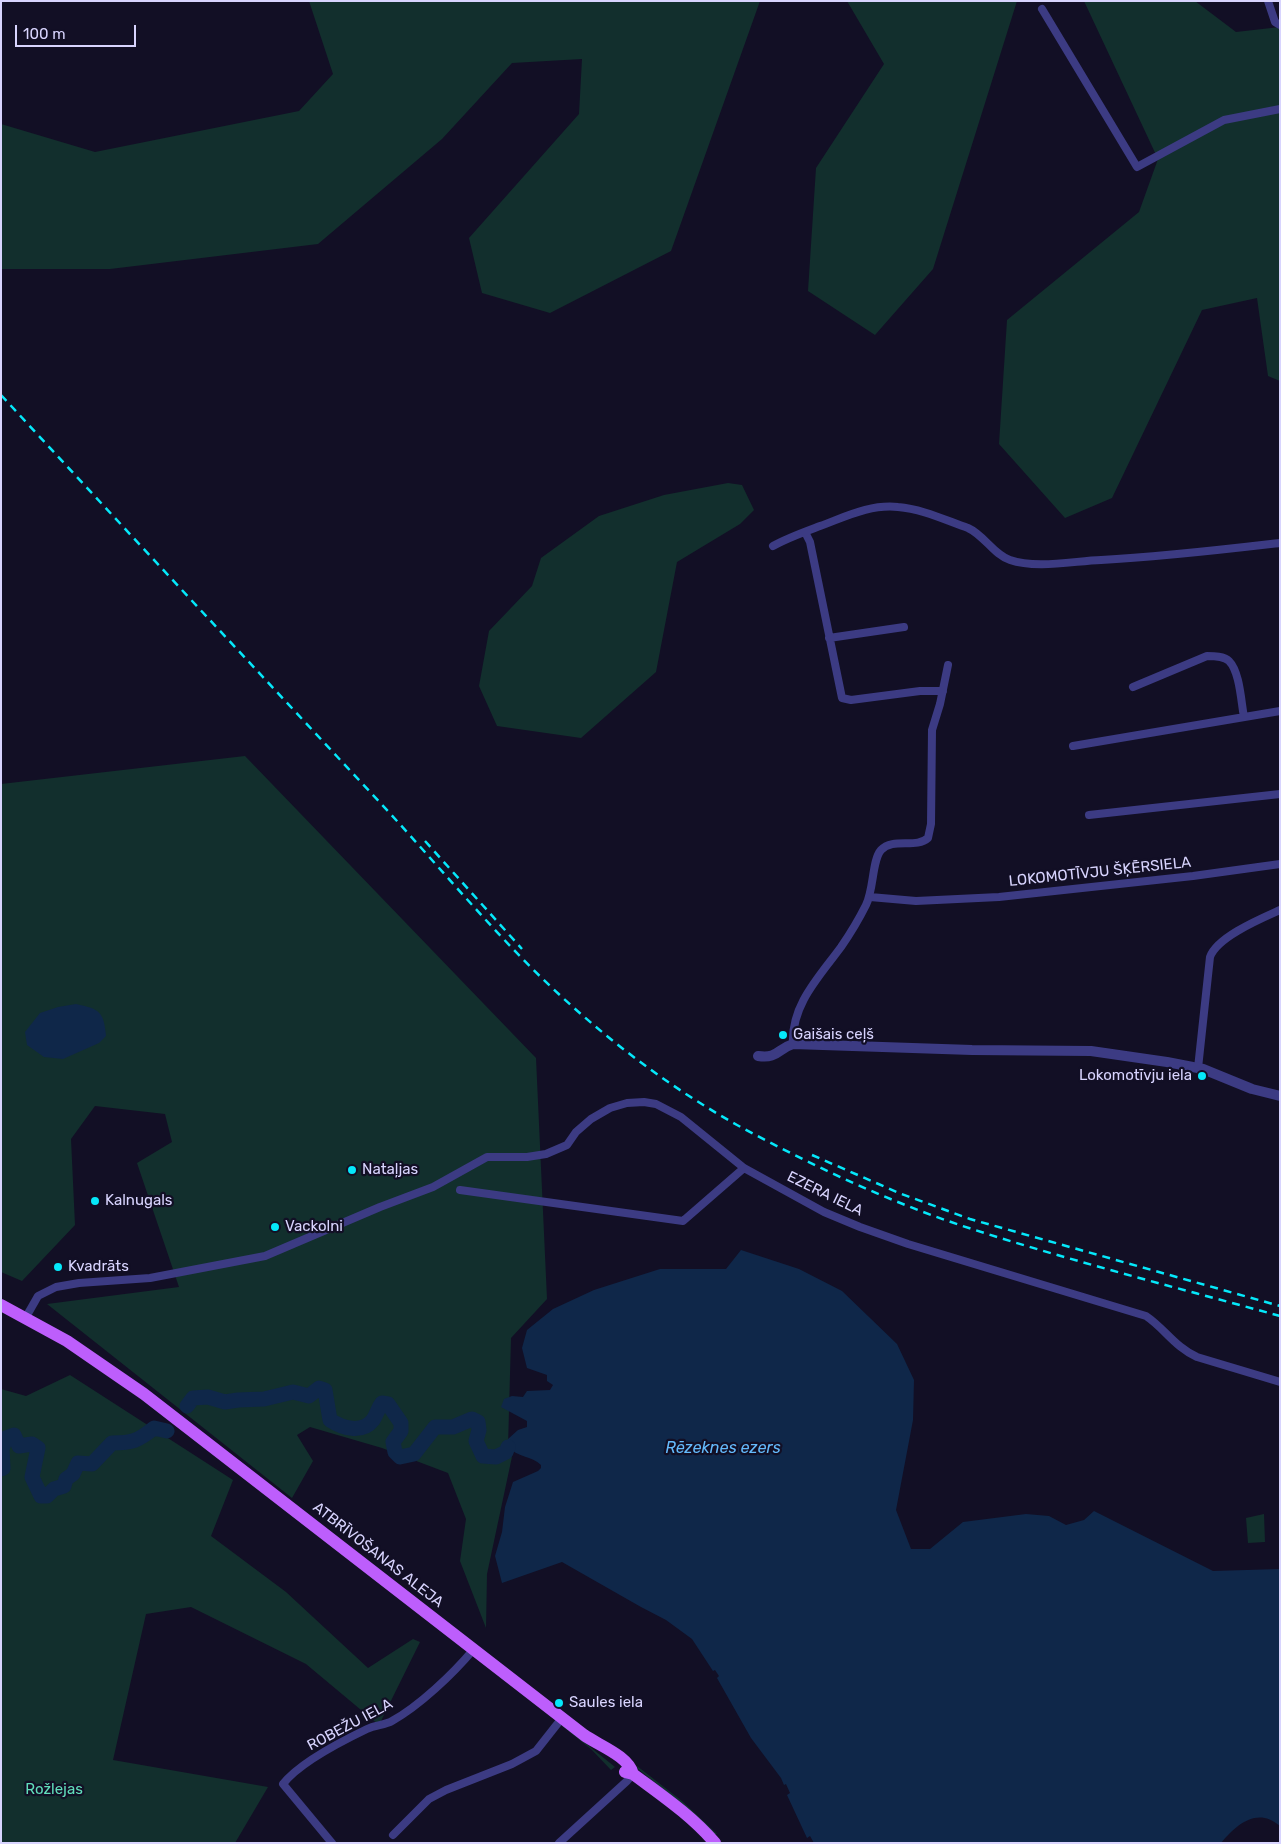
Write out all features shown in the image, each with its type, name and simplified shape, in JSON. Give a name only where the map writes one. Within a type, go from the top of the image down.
[{"type":"main road","name":"ATBRĪVOŠANAS ALEJA","points":[[1,1305],[89,1354],[144,1394],[593,1742],[596,1748],[625,1772],[632,1774],[678,1808],[701,1828],[714,1843]]},
{"type":"street","points":[[1268,1],[1275,22],[1280,25]]},
{"type":"street","points":[[1042,9],[1137,167],[1224,120],[1280,109]]},
{"type":"street","points":[[773,546],[871,508],[897,506],[927,514],[978,532],[1007,560],[1017,562],[1063,564],[1141,558],[1280,543]]},
{"type":"street","points":[[805,532],[810,542],[840,692],[844,699],[851,700],[930,690],[942,691]]},
{"type":"street","points":[[829,638],[904,627]]},
{"type":"street","points":[[1132,687],[1207,656],[1218,657],[1228,660],[1236,670],[1244,717]]},
{"type":"street","points":[[793,1044],[794,1027],[804,997],[858,920],[870,897],[877,859],[883,848],[891,844],[922,842],[930,834],[932,730],[948,665]]},
{"type":"street","points":[[1073,746],[1280,711]]},
{"type":"street","points":[[1089,815],[1280,794]]},
{"type":"street","name":"LOKOMOTĪVJU ŠĶĒRSIELA","points":[[870,897],[923,901],[1006,896],[1142,882],[1280,864]]},
{"type":"street","points":[[1198,1068],[1212,951],[1221,942],[1280,910]]},
{"type":"street","points":[[758,1056],[775,1055],[793,1044],[972,1050],[1091,1051],[1120,1054],[1198,1068],[1252,1089],[1280,1096]]},
{"type":"street","name":"EZERA IELA","points":[[26,1318],[38,1296],[56,1287],[78,1283],[150,1278],[264,1256],[380,1207],[433,1187],[487,1157],[527,1157],[546,1154],[567,1145],[576,1132],[591,1119],[610,1108],[627,1103],[644,1102],[667,1108],[682,1117],[744,1168],[824,1212],[908,1244],[1146,1316],[1156,1322],[1188,1353],[1280,1382]]},
{"type":"street","points":[[460,1190],[683,1221],[744,1168]]},
{"type":"street","name":"ROBEŽU IELA","points":[[332,1843],[283,1784],[290,1775],[312,1760],[368,1728],[391,1722],[437,1686],[473,1650]]},
{"type":"street","points":[[393,1836],[429,1799],[446,1790],[512,1764],[536,1751],[562,1718]]},
{"type":"street","points":[[559,1843],[627,1782],[632,1774]]},
{"type":"green space","points":[[309,1],[760,1],[671,251],[550,313],[482,293],[469,238],[579,114],[582,59],[512,63],[442,139],[318,244],[110,269],[1,269],[1,124],[95,152],[299,111],[333,74]]},
{"type":"green space","points":[[847,1],[1017,1],[933,269],[875,335],[808,291],[816,168],[884,64]]},
{"type":"green space","points":[[1084,1],[1195,1],[1236,32],[1280,27],[1280,381],[1268,376],[1257,298],[1202,310],[1112,498],[1065,518],[999,444],[1007,320],[1139,212],[1158,159]]},
{"type":"green space","points":[[728,483],[742,485],[754,510],[740,524],[677,562],[656,672],[581,738],[497,726],[479,686],[489,631],[532,586],[541,558],[599,516],[664,495]]},
{"type":"green space","points":[[245,756],[536,1058],[547,1299],[511,1338],[508,1447],[513,1452],[487,1574],[486,1628],[460,1561],[466,1519],[448,1473],[382,1448],[310,1427],[297,1435],[313,1461],[292,1498],[47,1304],[179,1287],[137,1163],[172,1142],[165,1114],[95,1106],[71,1139],[75,1225],[22,1281],[1,1272],[1,784]]},
{"type":"green space","name":"Rožlejas","points":[[70,1375],[233,1480],[211,1536],[286,1592],[368,1668],[413,1639],[420,1642],[379,1725],[306,1664],[191,1607],[146,1614],[113,1760],[268,1787],[235,1843],[1,1843],[1,1389],[26,1396]]},
{"type":"green space","points":[[1264,1514],[1265,1542],[1248,1543],[1246,1518]]},
{"type":"green space","points":[[563,1725],[615,1767],[611,1770],[591,1749]]},
{"type":"green space","points":[[637,1766],[682,1801],[717,1834],[714,1834],[683,1805],[638,1769]]},
{"type":"water","points":[[76,1004],[95,1010],[102,1016],[106,1036],[99,1043],[63,1059],[44,1057],[27,1045],[25,1032],[40,1013]]},
{"type":"water","name":"Rēzeknes ezers","points":[[741,1250],[799,1269],[842,1291],[897,1344],[914,1380],[913,1420],[896,1510],[911,1549],[930,1549],[963,1522],[1026,1514],[1049,1516],[1066,1525],[1084,1520],[1094,1511],[1213,1571],[1280,1569],[1280,1826],[1271,1820],[1263,1818],[1248,1820],[1240,1824],[1221,1843],[814,1843],[810,1836],[807,1838],[787,1795],[790,1793],[786,1784],[784,1785],[781,1778],[751,1738],[717,1678],[719,1676],[715,1670],[713,1671],[692,1639],[666,1620],[562,1562],[502,1583],[495,1556],[502,1532],[505,1507],[513,1482],[538,1471],[541,1465],[508,1447],[508,1439],[518,1430],[527,1427],[527,1421],[501,1407],[504,1399],[512,1396],[523,1397],[527,1391],[550,1390],[553,1385],[547,1381],[547,1375],[527,1368],[522,1348],[527,1330],[553,1309],[594,1290],[660,1269],[726,1269]]},
{"type":"waterway","points":[[187,1406],[193,1398],[208,1397],[225,1402],[264,1399],[293,1392],[309,1396],[319,1388],[325,1390],[330,1420],[346,1427],[363,1427],[373,1420],[382,1403],[388,1404],[401,1423],[401,1431],[393,1442],[395,1452],[400,1457],[414,1454],[435,1427],[453,1427],[472,1419],[478,1422],[479,1430],[476,1441],[483,1456],[496,1457],[506,1452],[508,1447]]},
{"type":"waterway","points":[[1,1469],[3,1468],[2,1449],[6,1438],[14,1435],[19,1446],[32,1444],[38,1448],[32,1477],[41,1496],[47,1496],[54,1489],[64,1486],[66,1479],[73,1474],[78,1463],[92,1464],[112,1443],[134,1440],[144,1436],[154,1428],[167,1431]]},
{"type":"railway","points":[[1,395],[390,813],[514,950],[565,1000],[619,1046],[677,1088],[737,1125],[824,1169],[944,1220],[1050,1253],[1280,1316]]},
{"type":"railway","points":[[425,841],[522,949]]},
{"type":"railway","points":[[812,1155],[899,1193],[970,1219],[1280,1306]]},
{"type":"place","name":"Gaišais ceļš","points":[[783,1035]]},
{"type":"place","name":"Lokomotīvju iela","points":[[1202,1076]]},
{"type":"place","name":"Nataļjas","points":[[352,1170]]},
{"type":"place","name":"Kalnugals","points":[[95,1201]]},
{"type":"place","name":"Vackolni","points":[[275,1227]]},
{"type":"place","name":"Kvadrāts","points":[[58,1267]]},
{"type":"place","name":"Saules iela","points":[[559,1703]]}]
